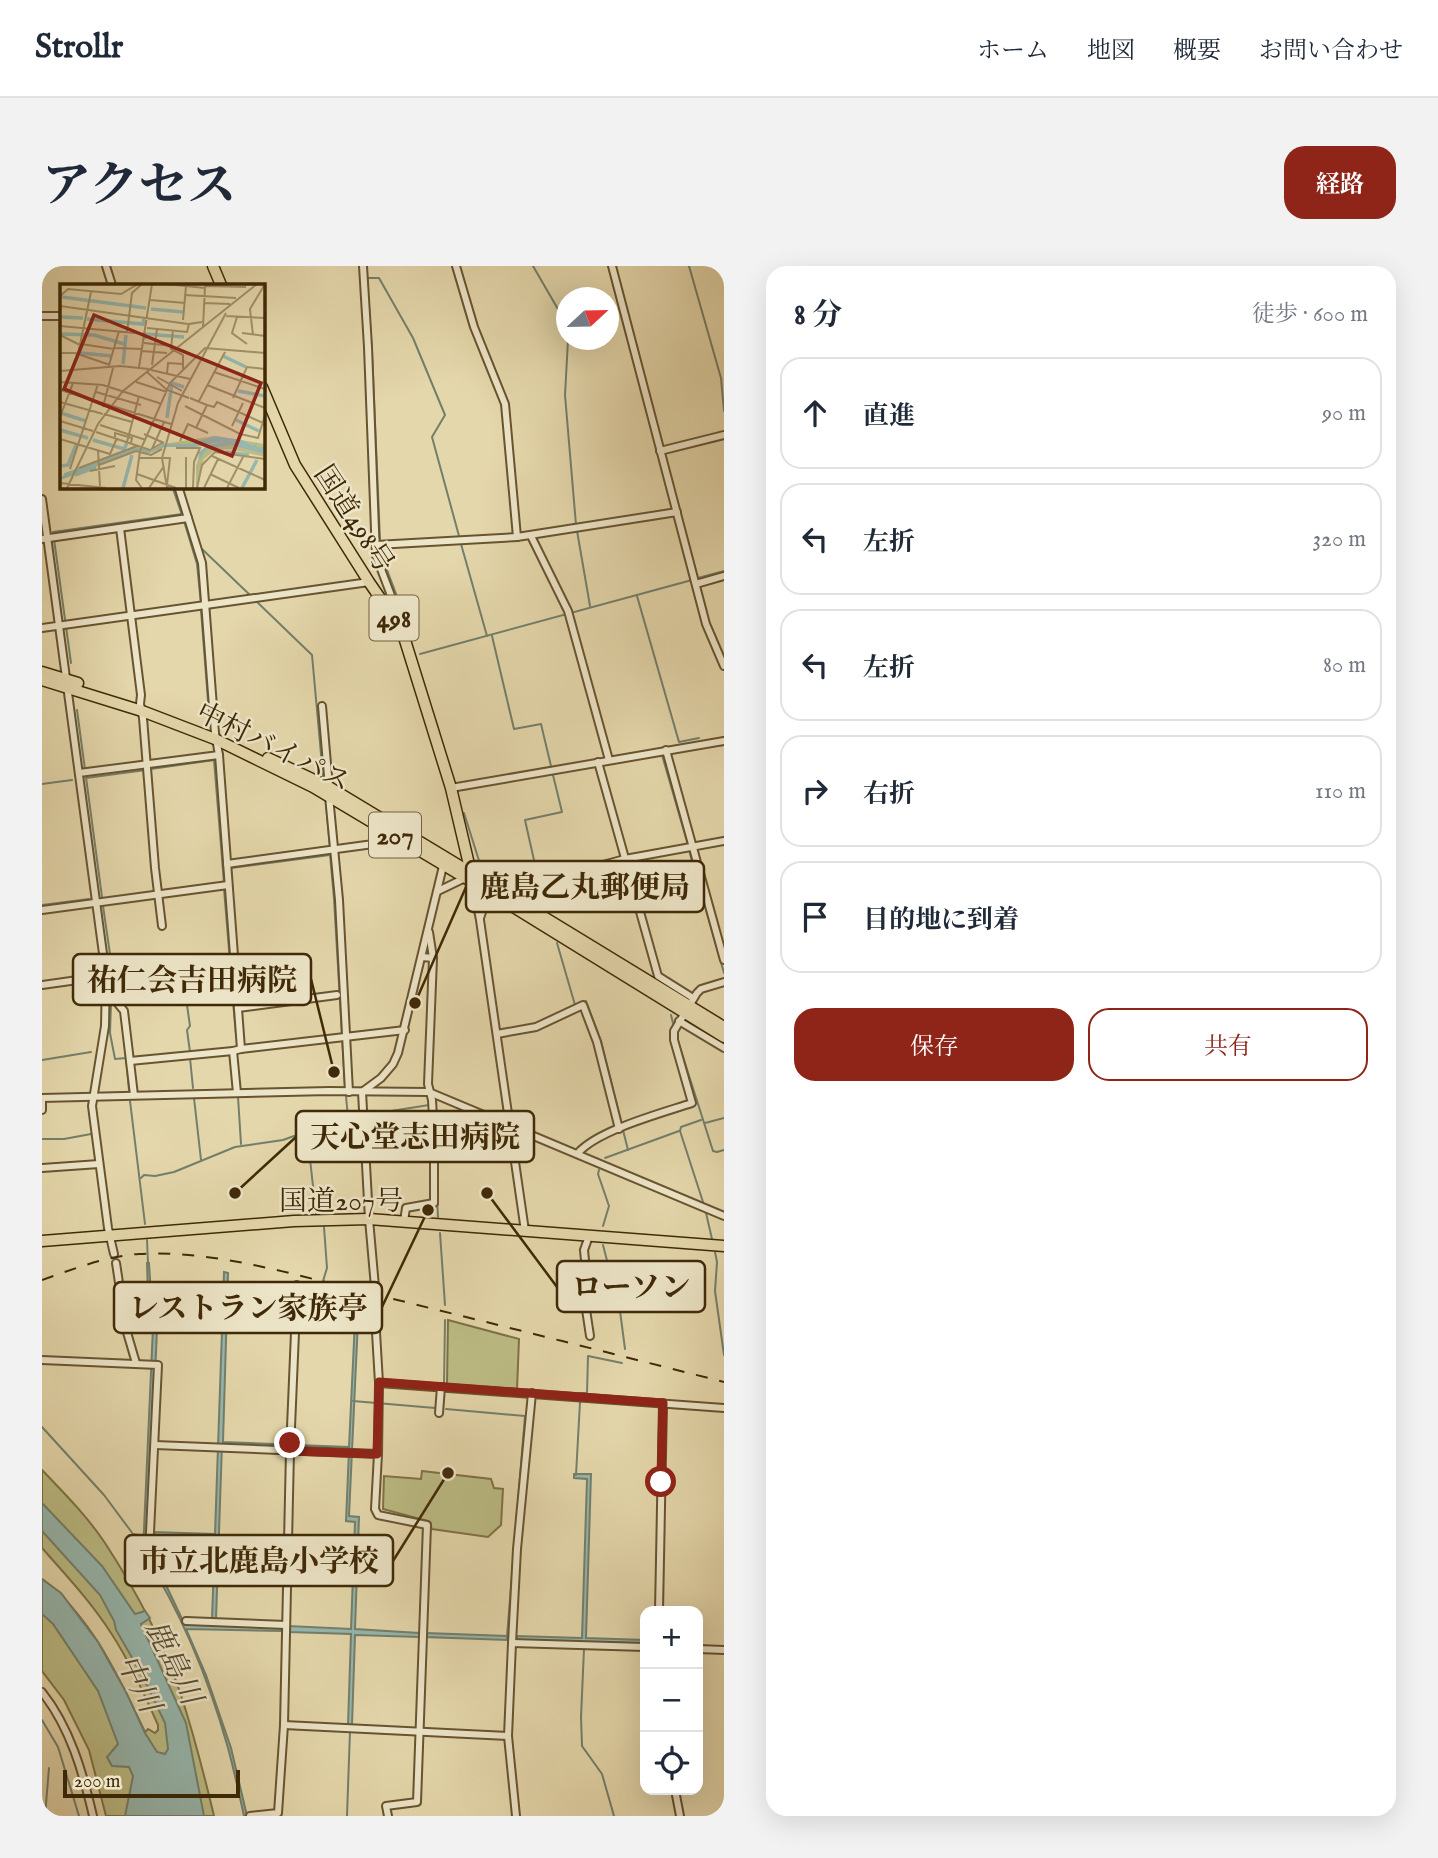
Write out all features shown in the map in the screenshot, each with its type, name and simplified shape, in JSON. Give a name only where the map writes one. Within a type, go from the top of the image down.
[{"type":"highway","points":[[213,266],[221,284]]},
{"type":"highway","name":"国道498号","points":[[264,392],[295,465],[398,624],[451,788],[469,877]]},
{"type":"highway","name":"中村バイパス","points":[[42,672],[215,736],[329,792],[503,896],[686,1010],[724,1037]]},
{"type":"highway","name":"中村バイパス","points":[[42,680],[67,683]]},
{"type":"highway","points":[[445,861],[459,846],[462,835]]},
{"type":"highway","name":"中村バイパス","points":[[686,1010],[724,1027]]},
{"type":"highway","name":"国道207号","points":[[42,1241],[294,1221],[369,1219],[724,1245]]},
{"type":"street","points":[[106,266],[112,284]]},
{"type":"street","points":[[363,266],[376,556],[395,606],[398,624]]},
{"type":"street","points":[[456,266],[474,327],[505,404],[517,537]]},
{"type":"street","points":[[612,266],[706,624],[724,666]]},
{"type":"street","points":[[42,316],[60,316]]},
{"type":"street","points":[[660,451],[724,435]]},
{"type":"street","points":[[179,488],[202,563],[206,604],[227,864],[225,885],[231,976],[238,1008],[237,1093]]},
{"type":"street","points":[[42,499],[63,625],[67,683],[83,772],[106,976],[105,1026],[92,1106],[114,1254]]},
{"type":"street","points":[[376,545],[531,536],[677,512]]},
{"type":"street","points":[[49,538],[188,518]]},
{"type":"street","points":[[120,528],[141,695],[162,926]]},
{"type":"street","points":[[531,536],[568,613],[609,760]]},
{"type":"street","points":[[695,580],[724,576]]},
{"type":"street","points":[[42,628],[369,582]]},
{"type":"street","points":[[322,706],[329,792],[330,850],[339,900],[343,1037],[349,1091]]},
{"type":"street","points":[[451,788],[724,740]]},
{"type":"street","points":[[666,750],[690,847],[724,960]]},
{"type":"street","points":[[83,772],[219,755]]},
{"type":"street","points":[[598,762],[658,976],[686,1010],[724,1048]]},
{"type":"street","points":[[227,864],[388,842],[400,834]]},
{"type":"street","points":[[480,920],[488,902],[510,890],[626,861],[724,841]]},
{"type":"street","points":[[362,1092],[382,1078],[393,1064],[405,1030],[445,861]]},
{"type":"street","points":[[438,891],[469,877],[480,920],[525,1231]]},
{"type":"street","points":[[42,909],[225,885]]},
{"type":"street","points":[[404,1221],[406,1208],[434,1203],[434,1134],[428,1084],[433,958],[428,930]]},
{"type":"street","points":[[422,957],[433,958]]},
{"type":"street","points":[[42,985],[106,976]]},
{"type":"street","points":[[172,982],[231,976]]},
{"type":"street","points":[[578,1153],[588,1144],[623,1127],[692,1103],[674,1040],[674,1031],[701,989],[724,982]]},
{"type":"street","points":[[238,1008],[337,995]]},
{"type":"street","points":[[107,997],[115,1000],[124,1011],[134,1096]]},
{"type":"street","points":[[497,1034],[536,1027],[583,1006],[623,1127]]},
{"type":"street","points":[[130,1061],[405,1030]]},
{"type":"street","points":[[382,1078],[384,1091]]},
{"type":"street","points":[[362,1092],[375,1287]]},
{"type":"street","points":[[42,1110],[42,1099],[93,1096],[429,1092],[724,1216]]},
{"type":"street","points":[[42,1168],[99,1164]]},
{"type":"street","points":[[590,1236],[584,1250],[586,1270],[581,1276],[590,1336]]},
{"type":"street","points":[[116,1263],[126,1329],[136,1363]]},
{"type":"street","points":[[250,1816],[278,1813],[284,1725],[290,1443],[297,1285]]},
{"type":"street","points":[[374,1298],[379,1382],[375,1509],[378,1515],[426,1525],[417,1802],[386,1806],[388,1816]]},
{"type":"street","points":[[42,1360],[154,1364],[155,1445],[149,1553]]},
{"type":"street","points":[[379,1382],[724,1408]]},
{"type":"street","points":[[439,1413],[444,1387]]},
{"type":"street","points":[[516,1816],[508,1735],[517,1549],[532,1394]]},
{"type":"street","points":[[659,1606],[663,1403]]},
{"type":"street","points":[[155,1445],[377,1454]]},
{"type":"street","points":[[186,1621],[286,1625]]},
{"type":"street","points":[[512,1643],[640,1647]]},
{"type":"street","points":[[703,1649],[724,1650]]},
{"type":"street","points":[[42,1692],[52,1705],[69,1739],[93,1816]]},
{"type":"street","points":[[284,1725],[508,1735]]},
{"type":"street","points":[[676,1795],[680,1816]]},
{"type":"green space","points":[[448,1320],[519,1339],[517,1390],[447,1385]]},
{"type":"green space","points":[[42,1470],[98,1533],[147,1615],[180,1692],[214,1816],[198,1816],[136,1631],[42,1511]]},
{"type":"green space","points":[[422,1471],[491,1479],[494,1488],[503,1489],[501,1525],[488,1537],[432,1529],[428,1521],[383,1509],[384,1476],[421,1479]]},
{"type":"green space","points":[[42,1525],[102,1588],[174,1729],[161,1787],[42,1579],[75,1611],[89,1629],[114,1669],[145,1732],[148,1729],[155,1733],[158,1725],[124,1655],[103,1622],[42,1548]]},
{"type":"green space","points":[[42,1596],[137,1747],[138,1816],[106,1816],[89,1750],[64,1700],[42,1671]]},
{"type":"water","points":[[147,1263],[157,1330],[147,1553],[184,1623],[281,1627],[281,1631],[186,1629],[206,1675],[231,1748],[247,1816],[244,1816],[228,1748],[203,1672],[170,1598],[143,1552],[153,1327]]},
{"type":"water","points":[[224,1272],[228,1273],[223,1442],[349,1447],[356,1299],[359,1299],[349,1516],[359,1517],[355,1629],[419,1633],[419,1637],[355,1635],[352,1725],[348,1725],[351,1634],[289,1632],[289,1626],[351,1629],[355,1522],[346,1521],[349,1450],[222,1445],[216,1619],[212,1619],[215,1537],[154,1535],[154,1532],[215,1534]]},
{"type":"water","points":[[574,1474],[591,1474],[586,1638],[640,1640],[640,1644],[517,1640],[517,1636],[582,1638],[587,1479],[574,1478]]},
{"type":"water","points":[[42,1503],[102,1566],[135,1614],[145,1611],[150,1618],[141,1624],[186,1723],[204,1816],[125,1816],[133,1776],[129,1767],[112,1766],[107,1757],[118,1744],[98,1691],[53,1624],[42,1614],[42,1579],[61,1593],[98,1642],[145,1733],[157,1752],[165,1754],[168,1749],[165,1723],[100,1595],[42,1531]]},
{"type":"water","points":[[426,1633],[507,1636],[507,1640],[425,1637]]},
{"type":"waterway","points":[[102,266],[108,284]]},
{"type":"waterway","points":[[533,266],[556,306]]},
{"type":"waterway","points":[[689,266],[721,378],[724,411]]},
{"type":"waterway","points":[[366,267],[380,540]]},
{"type":"waterway","points":[[367,278],[379,278],[413,338],[445,415],[432,437],[459,536]]},
{"type":"waterway","points":[[567,350],[565,395],[576,525],[590,606]]},
{"type":"waterway","points":[[173,488],[182,515]]},
{"type":"waterway","points":[[71,663],[53,532],[182,514]]},
{"type":"waterway","points":[[184,521],[197,564],[201,604]]},
{"type":"waterway","points":[[461,544],[487,636]]},
{"type":"waterway","points":[[380,548],[398,599]]},
{"type":"waterway","points":[[202,549],[252,597]]},
{"type":"waterway","points":[[698,578],[724,571]]},
{"type":"waterway","points":[[420,654],[692,580]]},
{"type":"waterway","points":[[637,596],[679,742],[699,738]]},
{"type":"waterway","points":[[256,601],[312,655],[323,776]]},
{"type":"waterway","points":[[201,610],[208,701]]},
{"type":"waterway","points":[[492,636],[514,729],[541,724],[551,766]]},
{"type":"waterway","points":[[77,710],[102,897]]},
{"type":"waterway","points":[[707,747],[724,745]]},
{"type":"waterway","points":[[662,755],[688,845]]},
{"type":"waterway","points":[[151,769],[214,760],[224,883]]},
{"type":"waterway","points":[[86,778],[146,770]]},
{"type":"waterway","points":[[538,878],[525,820],[562,812],[553,775]]},
{"type":"waterway","points":[[42,784],[72,780]]},
{"type":"waterway","points":[[326,804],[330,848]]},
{"type":"waterway","points":[[464,813],[481,867],[512,886]]},
{"type":"waterway","points":[[689,850],[724,973]]},
{"type":"waterway","points":[[330,854],[345,1086]]},
{"type":"waterway","points":[[231,868],[330,855]]},
{"type":"waterway","points":[[520,891],[624,863]]},
{"type":"waterway","points":[[540,887],[547,910]]},
{"type":"waterway","points":[[224,889],[231,974]]},
{"type":"waterway","points":[[42,905],[89,899]]},
{"type":"waterway","points":[[103,906],[112,968]]},
{"type":"waterway","points":[[557,943],[575,1005],[579,1004]]},
{"type":"waterway","points":[[181,962],[183,978]]},
{"type":"waterway","points":[[231,980],[236,1034]]},
{"type":"waterway","points":[[184,984],[190,1026],[187,1030],[190,1052]]},
{"type":"waterway","points":[[584,1002],[586,1001],[601,1041],[622,1125]]},
{"type":"waterway","points":[[111,1004],[110,1033],[115,1059],[126,1058],[129,1090]]},
{"type":"waterway","points":[[671,1015],[673,1023]]},
{"type":"waterway","points":[[677,1038],[713,1151],[724,1150]]},
{"type":"waterway","points":[[42,1060],[91,1052]]},
{"type":"waterway","points":[[190,1058],[193,1088]]},
{"type":"waterway","points":[[346,1096],[348,1118]]},
{"type":"waterway","points":[[238,1097],[241,1144]]},
{"type":"waterway","points":[[194,1098],[201,1160]]},
{"type":"waterway","points":[[130,1101],[145,1224]]},
{"type":"waterway","points":[[366,1115],[429,1105]]},
{"type":"waterway","points":[[141,1178],[144,1175],[174,1172],[235,1147],[283,1140],[360,1116]]},
{"type":"waterway","points":[[705,1123],[724,1118]]},
{"type":"waterway","points":[[701,1120],[681,1127],[680,1131],[703,1202]]},
{"type":"waterway","points":[[436,1122],[437,1162]]},
{"type":"waterway","points":[[623,1130],[628,1150]]},
{"type":"waterway","points":[[605,1158],[679,1131]]},
{"type":"waterway","points":[[307,1132],[316,1213]]},
{"type":"waterway","points":[[42,1139],[64,1139],[91,1134]]},
{"type":"waterway","points":[[599,1170],[609,1206],[603,1226]]},
{"type":"waterway","points":[[437,1199],[438,1217]]},
{"type":"waterway","points":[[706,1213],[712,1239]]},
{"type":"waterway","points":[[324,1227],[327,1268],[320,1291],[357,1301]]},
{"type":"waterway","points":[[440,1233],[445,1305]]},
{"type":"waterway","points":[[147,1240],[148,1263]]},
{"type":"waterway","points":[[603,1245],[620,1311],[625,1349]]},
{"type":"waterway","points":[[715,1252],[715,1291],[724,1355]]},
{"type":"waterway","points":[[444,1385],[445,1320]]},
{"type":"waterway","points":[[581,1396],[581,1393],[587,1393],[588,1356],[622,1363]]},
{"type":"waterway","points":[[353,1401],[435,1408]]},
{"type":"waterway","points":[[576,1475],[580,1402]]},
{"type":"waterway","points":[[446,1409],[525,1416],[507,1636]]},
{"type":"waterway","points":[[42,1427],[104,1495],[133,1534],[145,1536]]},
{"type":"waterway","points":[[584,1649],[582,1746],[602,1774],[614,1816]]},
{"type":"waterway","points":[[42,1720],[58,1747],[79,1816]]},
{"type":"waterway","points":[[347,1816],[350,1731]]},
{"type":"waterway","points":[[45,1816],[49,1768]]},
{"type":"railway","points":[[42,1280],[127,1255],[168,1254],[226,1260],[284,1272],[724,1382]]},
{"type":"place","name":"鹿島乙丸郵便局","points":[[415,1003]]},
{"type":"place","name":"祐仁会吉田病院","points":[[334,1072]]},
{"type":"place","name":"天心堂志田病院","points":[[235,1193]]},
{"type":"place","name":"ローソン","points":[[487,1193]]},
{"type":"place","name":"レストラン家族亭","points":[[428,1210]]},
{"type":"place","name":"市立北鹿島小学校","points":[[448,1473]]},
{"type":"route","points":[[290,1443],[290,1451],[377,1454],[379,1382],[663,1403],[661,1482]]},
{"type":"water label","name":"鹿島川","points":[[174,1662]]},
{"type":"water label","name":"中川","points":[[139,1683]]}]
